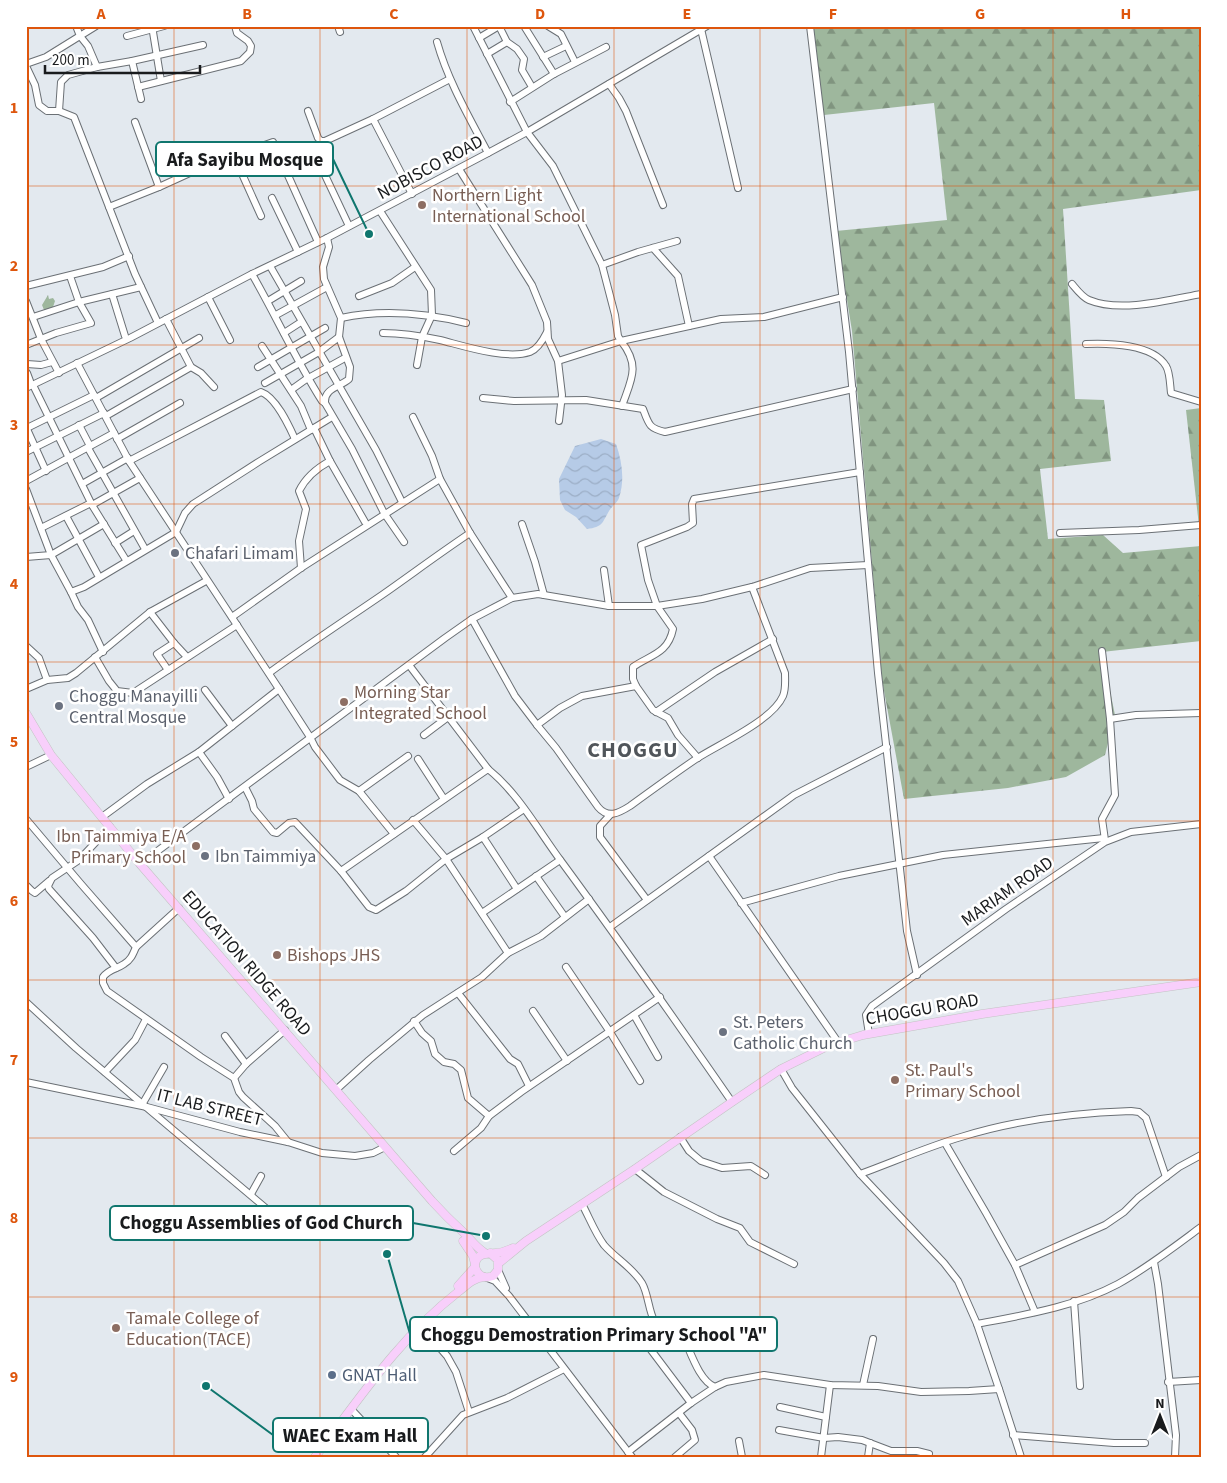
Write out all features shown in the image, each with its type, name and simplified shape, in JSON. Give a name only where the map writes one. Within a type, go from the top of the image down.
[{"type":"main road","name":"EDUCATION RIDGE ROAD","points":[[26,713],[51,755],[140,864],[337,1089],[384,1147],[455,1226],[470,1250],[474,1265]]},
{"type":"main road","name":"CHOGGU ROAD","points":[[487,1253],[500,1253],[526,1241],[781,1069],[838,1042],[868,1034],[982,1014],[1201,982]]},
{"type":"main road","name":"EDUCATION RIDGE ROAD","points":[[455,1226],[472,1243],[487,1253]]},
{"type":"main road","name":"CHOGGU ROAD","points":[[499,1267],[526,1241]]},
{"type":"main road","points":[[315,1457],[385,1365],[420,1325],[446,1301],[475,1279],[493,1276],[499,1267],[496,1257],[487,1253],[480,1255],[446,1301]]},
{"type":"main road","points":[[474,1265],[479,1275],[484,1277]]},
{"type":"street","points":[[76,26],[80,36],[88,46],[97,67]]},
{"type":"street","points":[[96,26],[46,57],[26,65],[35,86],[39,105],[47,111],[59,111],[74,117],[141,287],[158,323]]},
{"type":"street","points":[[127,36],[164,26]]},
{"type":"street","points":[[138,87],[241,61],[250,52],[251,46],[248,41],[237,33],[235,26]]},
{"type":"street","points":[[473,26],[510,102],[527,132],[553,166],[602,264],[615,315],[618,336],[626,347],[634,370],[622,406]]},
{"type":"street","points":[[479,38],[499,26],[507,42],[517,49],[524,59],[522,70],[532,87]]},
{"type":"street","points":[[524,26],[554,74]]},
{"type":"street","points":[[548,26],[561,34],[575,62]]},
{"type":"street","points":[[810,26],[853,389],[868,564],[907,931],[917,975]]},
{"type":"street","points":[[153,28],[161,81]]},
{"type":"street","points":[[704,28],[738,188]]},
{"type":"street","name":"NOBISCO ROAD","points":[[30,385],[59,373],[380,211],[527,132],[704,28]]},
{"type":"street","points":[[437,42],[442,62],[488,153]]},
{"type":"street","points":[[487,54],[507,42]]},
{"type":"street","points":[[59,111],[61,82],[68,75],[97,67],[158,56],[203,45]]},
{"type":"street","points":[[543,56],[566,46]]},
{"type":"street","points":[[510,102],[554,74],[606,46]]},
{"type":"street","points":[[132,61],[141,100]]},
{"type":"street","points":[[308,111],[318,138],[321,141],[325,141],[373,119],[450,79]]},
{"type":"street","points":[[609,84],[626,111],[663,205]]},
{"type":"street","points":[[373,119],[412,194]]},
{"type":"street","points":[[135,122],[159,187]]},
{"type":"street","points":[[109,206],[273,142],[318,242]]},
{"type":"street","points":[[284,168],[315,154],[349,226]]},
{"type":"street","points":[[234,156],[261,216]]},
{"type":"street","points":[[459,168],[532,285],[547,322],[548,339],[558,361],[561,400],[559,421]]},
{"type":"street","points":[[272,198],[298,252]]},
{"type":"street","points":[[380,211],[431,290],[432,315],[422,337],[417,365]]},
{"type":"street","points":[[325,403],[326,394],[349,379],[350,373],[339,337],[341,318],[324,279],[323,267],[329,247],[327,238]]},
{"type":"street","points":[[602,264],[677,241]]},
{"type":"street","points":[[653,248],[678,276],[689,326]]},
{"type":"street","points":[[26,286],[70,276],[129,256]]},
{"type":"street","points":[[270,266],[382,462],[402,502]]},
{"type":"street","points":[[359,296],[392,283],[415,267]]},
{"type":"street","points":[[252,274],[292,346],[298,363],[325,403],[352,449],[384,514],[404,542]]},
{"type":"street","points":[[26,344],[56,333],[90,324],[91,322],[79,302],[70,276]]},
{"type":"street","points":[[268,302],[301,281]]},
{"type":"street","points":[[1072,284],[1088,300],[1119,305],[1165,301],[1201,294]]},
{"type":"street","points":[[33,317],[79,302],[141,287]]},
{"type":"street","points":[[276,316],[327,287]]},
{"type":"street","points":[[112,294],[125,336]]},
{"type":"street","points":[[208,297],[230,340]]},
{"type":"street","points":[[558,361],[622,341],[689,326],[721,319],[764,317],[843,298]]},
{"type":"street","points":[[26,301],[41,339],[59,373]]},
{"type":"street","points":[[341,318],[381,312],[432,315],[466,323]]},
{"type":"street","points":[[166,319],[191,367],[201,372],[214,387]]},
{"type":"street","points":[[284,333],[301,322]]},
{"type":"street","points":[[258,367],[325,328]]},
{"type":"street","points":[[383,333],[401,333],[495,353],[522,354],[531,352],[538,347],[547,331]]},
{"type":"street","points":[[265,383],[318,352],[339,337]]},
{"type":"street","points":[[46,471],[26,428],[95,396],[199,338]]},
{"type":"street","points":[[1086,344],[1111,344],[1150,352],[1158,357],[1167,367],[1171,393],[1201,402]]},
{"type":"street","points":[[262,346],[291,390],[365,522]]},
{"type":"street","points":[[291,390],[343,359]]},
{"type":"street","points":[[27,364],[41,365],[52,362]]},
{"type":"street","points":[[77,363],[128,460],[206,581],[269,673],[315,747],[337,776],[359,791],[394,834]]},
{"type":"street","points":[[26,452],[79,425],[104,415],[191,367]]},
{"type":"street","points":[[26,372],[30,385],[49,416],[91,504],[126,560]]},
{"type":"street","points":[[484,398],[514,401],[586,400],[643,409],[648,423],[653,429],[665,432],[853,389]]},
{"type":"street","points":[[82,484],[261,392],[268,396],[283,415],[295,439]]},
{"type":"street","points":[[26,481],[89,447],[116,436],[180,403]]},
{"type":"street","points":[[71,592],[84,587],[126,560],[176,532],[185,513],[193,504],[332,417]]},
{"type":"street","points":[[413,417],[432,456],[440,479],[470,533],[512,598]]},
{"type":"street","points":[[79,425],[102,474],[145,549]]},
{"type":"street","points":[[301,568],[299,541],[306,509],[299,491],[310,475],[330,461]]},
{"type":"street","points":[[698,758],[678,735],[668,718],[656,712],[636,686],[633,679],[633,667],[654,656],[668,643],[673,629],[657,606],[648,580],[641,545],[687,528],[694,523],[692,504],[694,499],[860,472]]},
{"type":"street","points":[[41,528],[140,478]]},
{"type":"street","points":[[232,617],[301,568],[440,479]]},
{"type":"street","points":[[26,489],[51,555],[78,607],[88,620],[102,652]]},
{"type":"street","points":[[66,516],[99,577]]},
{"type":"street","points":[[26,557],[51,555],[104,524]]},
{"type":"street","points":[[522,524],[544,595]]},
{"type":"street","points":[[1060,533],[1201,525]]},
{"type":"street","points":[[115,542],[134,531]]},
{"type":"street","points":[[269,673],[470,533]]},
{"type":"street","points":[[140,864],[472,619],[512,598],[544,595],[609,606],[657,606],[702,599],[752,587],[810,568],[868,564]]},
{"type":"street","points":[[604,570],[609,606]]},
{"type":"street","points":[[26,689],[47,680],[68,678],[150,612],[206,581]]},
{"type":"street","points":[[472,619],[515,696],[556,748],[598,807],[602,812],[610,815],[619,813],[698,758],[728,742],[764,717],[776,706],[783,696],[786,686],[785,673],[752,587]]},
{"type":"street","points":[[150,612],[187,657]]},
{"type":"street","points":[[96,657],[109,681],[117,691],[129,694],[138,691],[237,625]]},
{"type":"street","points":[[656,712],[715,672],[773,639]]},
{"type":"street","points":[[168,670],[156,654],[174,643]]},
{"type":"street","points":[[26,646],[39,658],[47,680]]},
{"type":"street","points":[[740,903],[839,876],[964,852],[1105,840],[1102,819],[1115,795],[1110,719],[1102,651]]},
{"type":"street","points":[[409,665],[488,769],[524,809],[660,997],[732,1102]]},
{"type":"street","points":[[537,725],[560,708],[582,696],[636,686]]},
{"type":"street","points":[[102,817],[147,784],[199,752],[279,689]]},
{"type":"street","points":[[205,690],[232,726]]},
{"type":"street","points":[[1110,719],[1136,715],[1201,713]]},
{"type":"street","points":[[424,735],[448,717]]},
{"type":"street","points":[[610,928],[794,795],[887,747]]},
{"type":"street","points":[[199,752],[217,777],[229,799]]},
{"type":"street","points":[[26,767],[51,755]]},
{"type":"street","points":[[359,791],[408,756]]},
{"type":"street","points":[[418,759],[444,799]]},
{"type":"street","points":[[341,871],[488,769]]},
{"type":"street","points":[[245,788],[252,801],[254,810],[275,834],[289,823],[295,822],[341,871],[369,907],[376,910],[406,891],[446,859],[524,809]]},
{"type":"street","points":[[610,815],[600,826],[600,837],[647,900]]},
{"type":"street","points":[[26,819],[136,947]]},
{"type":"street","points":[[413,820],[446,859],[508,953]]},
{"type":"street","name":"MARIAM ROAD","points":[[868,1034],[866,1015],[872,1006],[1105,840],[1131,832],[1201,824]]},
{"type":"street","points":[[26,885],[35,893],[67,867],[74,865],[110,827]]},
{"type":"street","points":[[483,837],[517,889]]},
{"type":"street","points":[[709,856],[838,1042]]},
{"type":"street","points":[[482,913],[560,860]]},
{"type":"street","points":[[536,876],[565,916]]},
{"type":"street","points":[[49,881],[49,889],[93,938],[116,968]]},
{"type":"street","points":[[337,1089],[414,1021],[482,977],[508,953],[541,936],[589,899]]},
{"type":"street","points":[[179,908],[136,947],[131,958],[106,974],[103,977],[103,983],[107,991],[146,1020],[234,1078],[243,1097],[275,1126],[288,1142]]},
{"type":"street","points":[[566,967],[610,1032],[640,1081]]},
{"type":"street","points":[[458,993],[510,1060],[518,1064],[529,1086]]},
{"type":"street","points":[[454,1151],[481,1128],[489,1116],[529,1086],[660,997]]},
{"type":"street","points":[[26,1002],[105,1072],[251,1194],[292,1231]]},
{"type":"street","points":[[533,1011],[567,1061]]},
{"type":"street","points":[[634,1015],[658,1057]]},
{"type":"street","points":[[105,1072],[135,1040],[146,1020]]},
{"type":"street","points":[[414,1021],[422,1033],[431,1041],[435,1054],[444,1062],[459,1067],[468,1098],[489,1116]]},
{"type":"street","points":[[234,1078],[246,1064],[285,1030]]},
{"type":"street","points":[[226,1036],[246,1064]]},
{"type":"street","points":[[145,1105],[155,1080],[164,1067]]},
{"type":"street","points":[[781,1069],[792,1088],[860,1174],[944,1263],[958,1281],[977,1324],[1021,1457]]},
{"type":"street","name":"IT LAB STREET","points":[[26,1082],[145,1105],[240,1132],[288,1142],[322,1153],[343,1156],[373,1154],[384,1147]]},
{"type":"street","points":[[860,1174],[981,1131],[1056,1117],[1106,1112],[1139,1112],[1146,1118],[1166,1177]]},
{"type":"street","points":[[680,1137],[689,1150],[701,1161],[722,1168],[751,1166],[765,1175]]},
{"type":"street","points":[[945,1143],[1015,1265],[1035,1312]]},
{"type":"street","points":[[1015,1265],[1105,1225],[1179,1167],[1201,1155]]},
{"type":"street","points":[[635,1169],[664,1192],[717,1219],[740,1228],[750,1242],[794,1264]]},
{"type":"street","points":[[251,1194],[262,1176]]},
{"type":"street","points":[[582,1204],[605,1246],[626,1264],[642,1284],[649,1299],[653,1319],[659,1324],[679,1328],[702,1377],[708,1385],[714,1387]]},
{"type":"street","points":[[977,1324],[1035,1312],[1074,1301],[1116,1284],[1154,1262],[1201,1227]]},
{"type":"street","points":[[1154,1262],[1176,1435],[1175,1457]]},
{"type":"street","points":[[499,1267],[509,1296]]},
{"type":"street","points":[[484,1277],[495,1281],[509,1296],[630,1454],[678,1413],[714,1387],[726,1382],[764,1375],[830,1385],[863,1386],[921,1392],[999,1388]]},
{"type":"street","points":[[1074,1301],[1080,1386]]},
{"type":"street","points":[[420,1325],[447,1356],[456,1372],[469,1412]]},
{"type":"street","points":[[663,1325],[645,1342],[691,1403]]},
{"type":"street","points":[[863,1386],[873,1339]]},
{"type":"street","points":[[425,1457],[463,1415],[507,1398],[564,1369]]},
{"type":"street","points":[[1168,1382],[1201,1380]]},
{"type":"street","points":[[821,1457],[830,1385]]},
{"type":"street","points":[[780,1407],[826,1417]]},
{"type":"street","points":[[351,1409],[396,1457]]},
{"type":"street","points":[[675,1457],[695,1440],[692,1430],[678,1413]]},
{"type":"street","points":[[779,1430],[824,1438],[838,1437],[862,1440],[891,1451],[929,1454]]},
{"type":"street","points":[[1013,1435],[1114,1443],[1145,1443]]},
{"type":"street","points":[[738,1441],[742,1457]]},
{"type":"street","points":[[868,1457],[870,1443]]},
{"type":"green space","points":[[811,26],[1201,26],[1201,190],[1063,209],[1075,399],[1104,400],[1111,461],[1040,469],[1048,539],[1103,535],[1123,553],[1201,546],[1201,641],[1102,652],[1115,715],[1105,755],[1066,777],[1008,788],[904,799],[882,680],[852,331],[836,231],[947,220],[934,103],[824,115]]},
{"type":"green space","points":[[48,295],[49,299],[53,298],[55,301],[53,307],[44,310],[42,305]]},
{"type":"green space","points":[[1201,408],[1201,544],[1186,410]]},
{"type":"water","points":[[601,439],[616,444],[621,464],[621,491],[618,500],[599,526],[587,529],[576,517],[565,510],[560,500],[559,479],[575,446]]},
{"type":"place","name":"Northern Light International School","points":[[422,205]]},
{"type":"place","name":"Afa Sayibu Mosque","points":[[369,234]]},
{"type":"place","name":"Chafari Limam","points":[[175,553]]},
{"type":"place","name":"Morning Star Integrated School","points":[[344,702]]},
{"type":"place","name":"Choggu Manayilli Central Mosque","points":[[59,706]]},
{"type":"place","name":"Ibn Taimmiya E/A Primary School","points":[[196,846]]},
{"type":"place","name":"Ibn Taimmiya","points":[[205,856]]},
{"type":"place","name":"Bishops JHS","points":[[277,955]]},
{"type":"place","name":"St. Peters Catholic Church","points":[[723,1032]]},
{"type":"place","name":"St. Paul's Primary School","points":[[895,1080]]},
{"type":"place","name":"Choggu Assemblies of God Church","points":[[486,1236]]},
{"type":"place","name":"Choggu Demostration Primary School \"A\"","points":[[387,1254]]},
{"type":"place","name":"Tamale College of Education(TACE)","points":[[116,1328]]},
{"type":"place","name":"GNAT Hall","points":[[332,1375]]},
{"type":"place","name":"WAEC Exam Hall","points":[[206,1386]]},
{"type":"district","name":"CHOGGU","points":[[633,749]]}]
